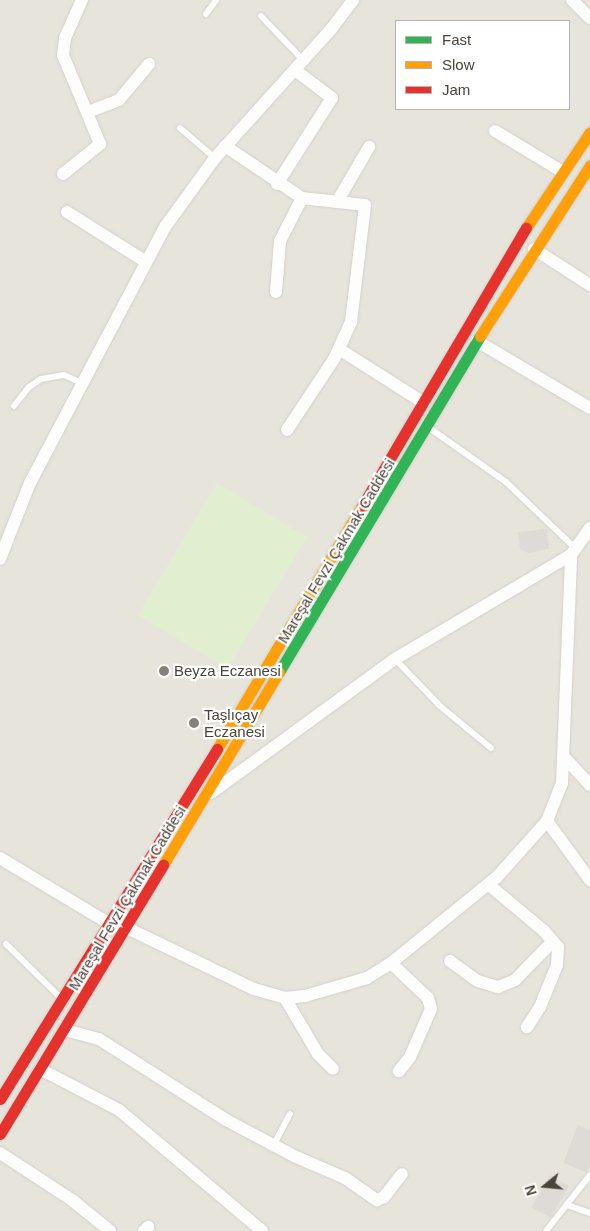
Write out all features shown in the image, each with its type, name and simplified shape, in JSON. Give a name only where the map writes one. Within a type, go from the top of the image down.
[{"type":"street","points":[[63,174],[100,144],[63,55],[65,38],[82,0]]},
{"type":"street","points":[[0,559],[30,483],[170,220],[215,158],[299,65],[352,0]]},
{"type":"street","points":[[572,0],[590,18]]},
{"type":"street","points":[[88,112],[119,100],[149,64]]},
{"type":"street","points":[[276,184],[332,98],[299,65]]},
{"type":"street","points":[[495,132],[563,172]]},
{"type":"street","name":"Mareşal Fevzi Çakmak Caddesi","points":[[0,1100],[61,998],[110,924],[424,403],[506,258],[590,132]]},
{"type":"street","points":[[225,146],[276,184],[302,198],[366,205],[355,303],[351,322],[339,349],[287,430]]},
{"type":"street","points":[[337,202],[369,147]]},
{"type":"street","name":"Mareşal Fevzi Çakmak Caddesi","points":[[0,1134],[66,1030],[428,427],[477,342],[590,165]]},
{"type":"street","points":[[276,292],[280,241],[302,198]]},
{"type":"street","points":[[67,212],[146,262]]},
{"type":"street","points":[[534,250],[590,285]]},
{"type":"street","points":[[477,342],[590,408]]},
{"type":"street","points":[[339,349],[424,403]]},
{"type":"street","points":[[205,797],[395,660],[573,552],[589,529]]},
{"type":"street","points":[[0,858],[110,924],[127,928],[254,989],[285,998],[349,984],[391,964],[489,884],[547,821],[562,782],[573,552]]},
{"type":"street","points":[[564,757],[590,785]]},
{"type":"street","points":[[547,821],[590,880]]},
{"type":"street","points":[[489,884],[553,941],[559,954],[557,965],[540,1007],[527,1026]]},
{"type":"street","points":[[450,961],[478,981],[489,986],[505,986],[524,972],[553,941]]},
{"type":"street","points":[[391,964],[428,998],[431,1009],[410,1057],[399,1071]]},
{"type":"street","points":[[285,998],[318,1054],[333,1069]]},
{"type":"street","points":[[66,1030],[99,1039],[273,1146],[328,1169],[376,1200],[384,1198],[402,1174]]},
{"type":"street","points":[[40,1069],[119,1110],[255,1229]]},
{"type":"street","points":[[0,1153],[72,1200],[110,1231]]},
{"type":"lane","points":[[206,14],[216,0]]},
{"type":"lane","points":[[261,16],[299,65]]},
{"type":"lane","points":[[180,128],[215,158]]},
{"type":"lane","points":[[14,406],[29,387],[41,379],[64,375],[82,383]]},
{"type":"lane","points":[[428,427],[506,482],[573,552]]},
{"type":"lane","points":[[395,660],[440,706],[490,748]]},
{"type":"lane","points":[[6,944],[61,998]]},
{"type":"lane","points":[[273,1146],[290,1114]]},
{"type":"lane","points":[[555,1231],[548,1228],[590,1175]]},
{"type":"lane","points":[[567,1205],[590,1213]]},
{"type":"shaded area","points":[[0,0],[590,0],[590,1231],[0,1231]]},
{"type":"green space","points":[[217,483],[307,537],[228,669],[138,615]]},
{"type":"building","points":[[547,529],[549,549],[528,553],[520,549],[518,532]]},
{"type":"building","points":[[578,1125],[590,1130],[590,1166],[586,1172],[563,1163]]},
{"type":"building","points":[[550,1175],[569,1186],[551,1218],[532,1207]]},
{"type":"traffic: fast","points":[[279,672],[480,336]]},
{"type":"traffic: slow","points":[[526,228],[590,132]]},
{"type":"traffic: slow","points":[[480,336],[590,165]]},
{"type":"traffic: slow","points":[[217,749],[362,506]]},
{"type":"traffic: slow","points":[[163,865],[279,672]]},
{"type":"traffic: jam","points":[[362,506],[526,228]]},
{"type":"traffic: jam","points":[[0,1099],[217,749]]},
{"type":"traffic: jam","points":[[0,1134],[163,865]]},
{"type":"place","name":"Beyza Eczanesi","points":[[164,671]]},
{"type":"place","name":"Taşlıçay Eczanesi","points":[[194,723]]}]
